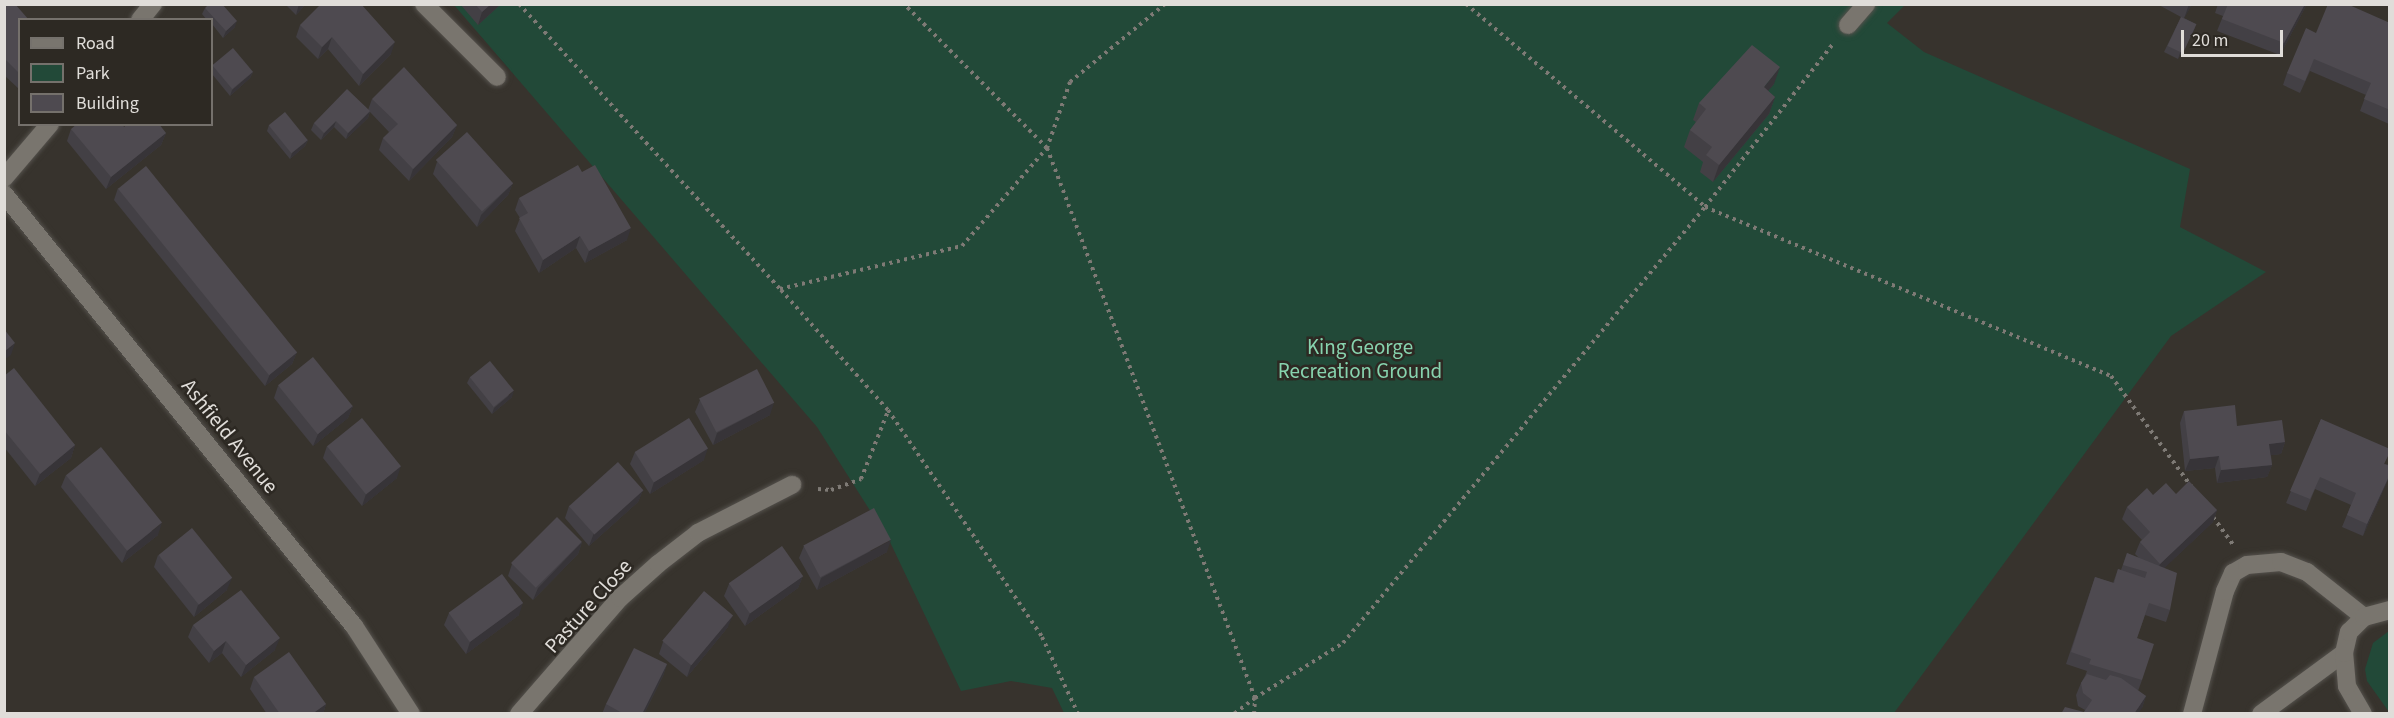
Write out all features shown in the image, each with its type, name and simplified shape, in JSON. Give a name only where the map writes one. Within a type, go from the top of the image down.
[{"type":"street","points":[[142,18],[153,4]]},
{"type":"street","points":[[424,4],[497,77]]},
{"type":"street","points":[[1848,25],[1866,4]]},
{"type":"street","points":[[4,178],[48,126]]},
{"type":"street","name":"Ashfield Avenue","points":[[4,194],[354,626],[411,714]]},
{"type":"street","name":"Pasture Close","points":[[519,714],[620,598],[658,564],[698,533],[792,485]]},
{"type":"street","points":[[2192,714],[2225,591],[2234,573],[2247,565],[2281,562],[2307,572],[2364,617]]},
{"type":"street","points":[[2363,714],[2347,686],[2344,653],[2349,632],[2364,617],[2390,610]]},
{"type":"street","points":[[2261,714],[2344,653]]},
{"type":"path","points":[[519,4],[888,410],[1042,638],[1078,714]]},
{"type":"path","points":[[904,4],[1047,148],[1255,698],[1254,714]]},
{"type":"path","points":[[780,289],[962,246],[1047,148],[1070,82],[1165,4]]},
{"type":"path","points":[[1467,4],[1705,207],[2111,376],[2193,489]]},
{"type":"path","points":[[1234,714],[1255,698],[1343,643],[1705,207],[1848,25]]},
{"type":"path","points":[[792,485],[831,490],[861,479],[888,410]]},
{"type":"path","points":[[2206,508],[2247,565]]},
{"type":"green space","name":"King George Recreation Ground","points":[[454,5],[1905,5],[1887,23],[1924,52],[2190,169],[2180,227],[2266,272],[2171,336],[1894,713],[1064,713],[1052,688],[1011,681],[961,691],[890,542],[817,427]]},
{"type":"green space","points":[[2389,631],[2389,712],[2367,681],[2365,669],[2373,643]]},
{"type":"building","points":[[4,4],[15,4],[27,18],[18,18],[18,72],[4,58]]},
{"type":"building","points":[[209,4],[222,4],[237,21],[226,31],[205,8]]},
{"type":"building","points":[[321,4],[361,4],[395,42],[363,74],[332,37],[322,47],[300,25]]},
{"type":"building","points":[[475,4],[491,4],[482,12]]},
{"type":"building","points":[[2228,4],[2305,4],[2284,43],[2222,19]]},
{"type":"building","points":[[2328,4],[2347,4],[2390,23],[2390,110],[2364,99],[2371,83],[2314,59],[2305,81],[2287,73],[2306,28],[2316,33]]},
{"type":"building","points":[[2181,17],[2196,24],[2183,53],[2167,46]]},
{"type":"building","points":[[1752,45],[1780,67],[1764,87],[1775,97],[1719,165],[1706,155],[1712,147],[1690,130],[1706,109],[1699,103]]},
{"type":"building","points":[[233,48],[253,72],[232,89],[213,65]]},
{"type":"building","points":[[404,67],[457,125],[413,169],[383,138],[398,124],[372,99]]},
{"type":"building","points":[[347,89],[370,111],[348,133],[336,121],[324,133],[314,123]]},
{"type":"building","points":[[285,112],[308,140],[291,153],[269,125]]},
{"type":"building","points":[[75,126],[161,126],[166,133],[111,177],[71,129]]},
{"type":"building","points":[[467,132],[513,183],[482,211],[436,160]]},
{"type":"building","points":[[578,165],[582,172],[595,165],[631,228],[589,251],[580,236],[543,260],[519,218],[528,213],[519,198]]},
{"type":"building","points":[[146,166],[297,353],[269,375],[118,189]]},
{"type":"building","points":[[4,329],[15,343],[4,352]]},
{"type":"building","points":[[313,357],[353,406],[318,434],[278,385]]},
{"type":"building","points":[[490,361],[514,391],[494,407],[470,377]]},
{"type":"building","points":[[14,368],[75,445],[40,474],[4,430],[4,376]]},
{"type":"building","points":[[757,369],[774,403],[716,432],[699,399]]},
{"type":"building","points":[[2235,405],[2237,426],[2282,420],[2285,442],[2269,444],[2272,465],[2221,470],[2219,456],[2190,459],[2184,411]]},
{"type":"building","points":[[362,418],[401,466],[366,495],[327,446]]},
{"type":"building","points":[[689,418],[708,449],[654,482],[635,452]]},
{"type":"building","points":[[2321,419],[2390,449],[2384,464],[2390,466],[2390,474],[2367,524],[2347,515],[2356,493],[2320,477],[2310,499],[2290,491]]},
{"type":"building","points":[[101,447],[162,522],[127,551],[66,475]]},
{"type":"building","points":[[618,462],[643,490],[594,534],[569,506]]},
{"type":"building","points":[[2189,481],[2217,510],[2160,564],[2140,542],[2150,532],[2127,507],[2147,488],[2153,495],[2166,483],[2176,494]]},
{"type":"building","points":[[874,508],[891,540],[820,577],[803,546]]},
{"type":"building","points":[[557,517],[582,542],[536,588],[511,563]]},
{"type":"building","points":[[192,528],[232,578],[199,605],[159,555]]},
{"type":"building","points":[[782,546],[803,576],[750,614],[729,583]]},
{"type":"building","points":[[2127,553],[2177,573],[2170,610],[2149,603],[2137,638],[2154,644],[2142,680],[2089,664],[2091,659],[2071,652],[2095,577],[2114,583],[2118,569],[2145,578],[2147,572],[2123,565]]},
{"type":"building","points":[[502,574],[523,603],[470,642],[449,613]]},
{"type":"building","points":[[241,590],[280,638],[246,665],[226,641],[214,651],[193,625]]},
{"type":"building","points":[[704,591],[733,615],[691,665],[662,641]]},
{"type":"building","points":[[634,648],[667,664],[642,714],[624,714],[606,704]]},
{"type":"building","points":[[289,652],[326,704],[312,714],[280,714],[254,677]]},
{"type":"building","points":[[2087,674],[2106,680],[2110,675],[2121,678],[2146,696],[2134,714],[2061,714],[2065,707],[2084,712],[2092,700],[2083,693],[2081,683]]}]
